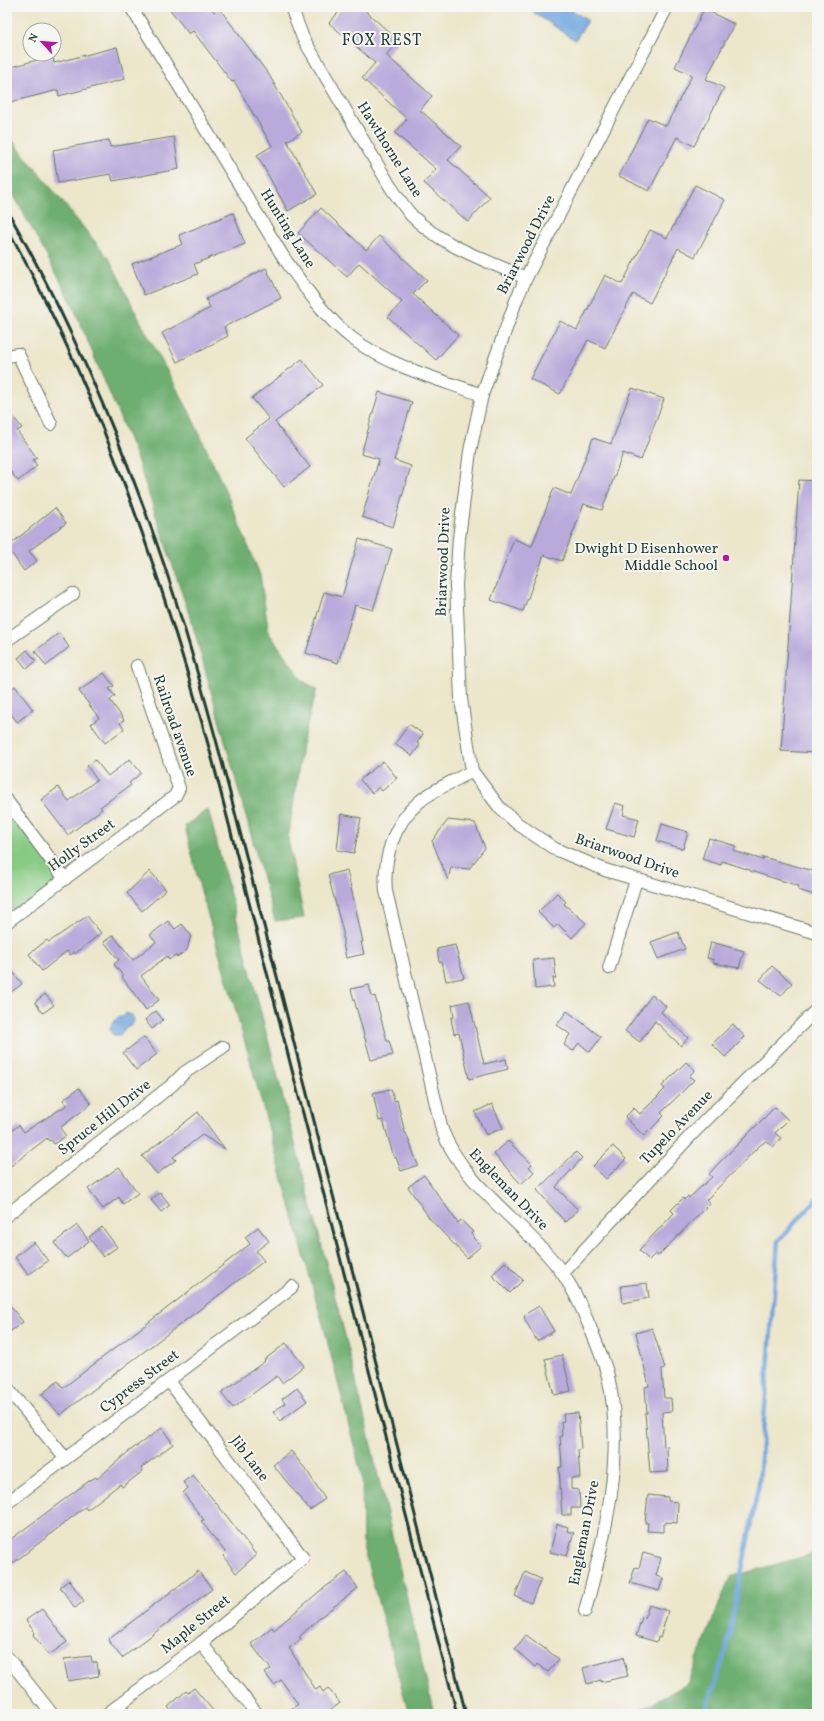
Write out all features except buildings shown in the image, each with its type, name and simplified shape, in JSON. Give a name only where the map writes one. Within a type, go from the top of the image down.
[{"type":"street","name":"Hunting Lane","points":[[131,7],[284,258],[304,287],[332,319],[352,338],[386,359],[482,395]]},
{"type":"street","name":"Hawthorne Lane","points":[[291,7],[303,38],[390,186],[404,206],[413,216],[437,235],[526,278]]},
{"type":"street","name":"Briarwood Drive","points":[[667,7],[526,278],[482,395],[463,496],[456,586],[460,700],[472,770],[500,808],[536,838],[577,860],[636,880],[817,933]]},
{"type":"street","points":[[13,355],[51,424]]},
{"type":"street","points":[[7,640],[73,594]]},
{"type":"street","name":"Railroad avenue","points":[[137,666],[179,788],[175,796]]},
{"type":"street","name":"Engleman Drive","points":[[472,770],[420,802],[402,822],[393,837],[386,857],[386,891],[442,1130],[448,1145],[469,1175],[530,1236],[563,1273],[579,1301],[599,1348],[608,1376],[612,1405],[614,1440],[610,1500],[605,1532],[585,1611]]},
{"type":"street","name":"Holly Street","points":[[7,922],[175,796]]},
{"type":"street","points":[[7,801],[65,878]]},
{"type":"street","points":[[609,968],[636,880]]},
{"type":"street","name":"Tupelo Avenue","points":[[563,1273],[693,1133],[808,1020],[817,1009]]},
{"type":"street","name":"Spruce Hill Drive","points":[[7,1215],[172,1085],[184,1073],[223,1047]]},
{"type":"street","name":"Cypress Street","points":[[7,1503],[292,1287]]},
{"type":"street","name":"Jib Lane","points":[[169,1380],[303,1558]]},
{"type":"street","points":[[7,1388],[65,1458]]},
{"type":"street","name":"Maple Street","points":[[107,1714],[202,1643],[303,1558]]},
{"type":"street","points":[[202,1643],[258,1714]]},
{"type":"street","points":[[7,1657],[52,1714]]},
{"type":"green space","points":[[7,134],[110,260],[140,321],[190,413],[226,492],[260,575],[269,633],[303,681],[317,689],[303,739],[288,840],[304,918],[275,921],[193,626],[136,456],[70,299],[7,183]]},
{"type":"green space","points":[[7,801],[65,879],[7,922]]},
{"type":"green space","points":[[208,809],[347,1343],[434,1714],[409,1714],[363,1547],[362,1477],[325,1332],[246,1046],[199,884],[185,826]]},
{"type":"green space","points":[[817,1553],[817,1714],[633,1714],[687,1684],[730,1577]]},
{"type":"water","points":[[536,7],[568,7],[588,21],[575,40],[533,12]]},
{"type":"water","points":[[126,1013],[132,1015],[134,1020],[133,1024],[126,1027],[120,1035],[113,1035],[110,1030],[111,1026],[118,1017],[123,1017]]},
{"type":"waterway","points":[[704,1714],[726,1651],[759,1483],[778,1241],[817,1199]]},
{"type":"railway","points":[[7,210],[46,282],[82,356],[98,393],[144,508],[186,634],[222,762],[466,1714]]},
{"type":"railway","points":[[7,228],[41,292],[72,356],[100,422],[126,489],[173,624],[213,762],[457,1714]]},
{"type":"place","name":"Dwight D Eisenhower Middle School","points":[[726,558]]},
{"type":"district","name":"FOX REST","points":[[382,41]]}]
